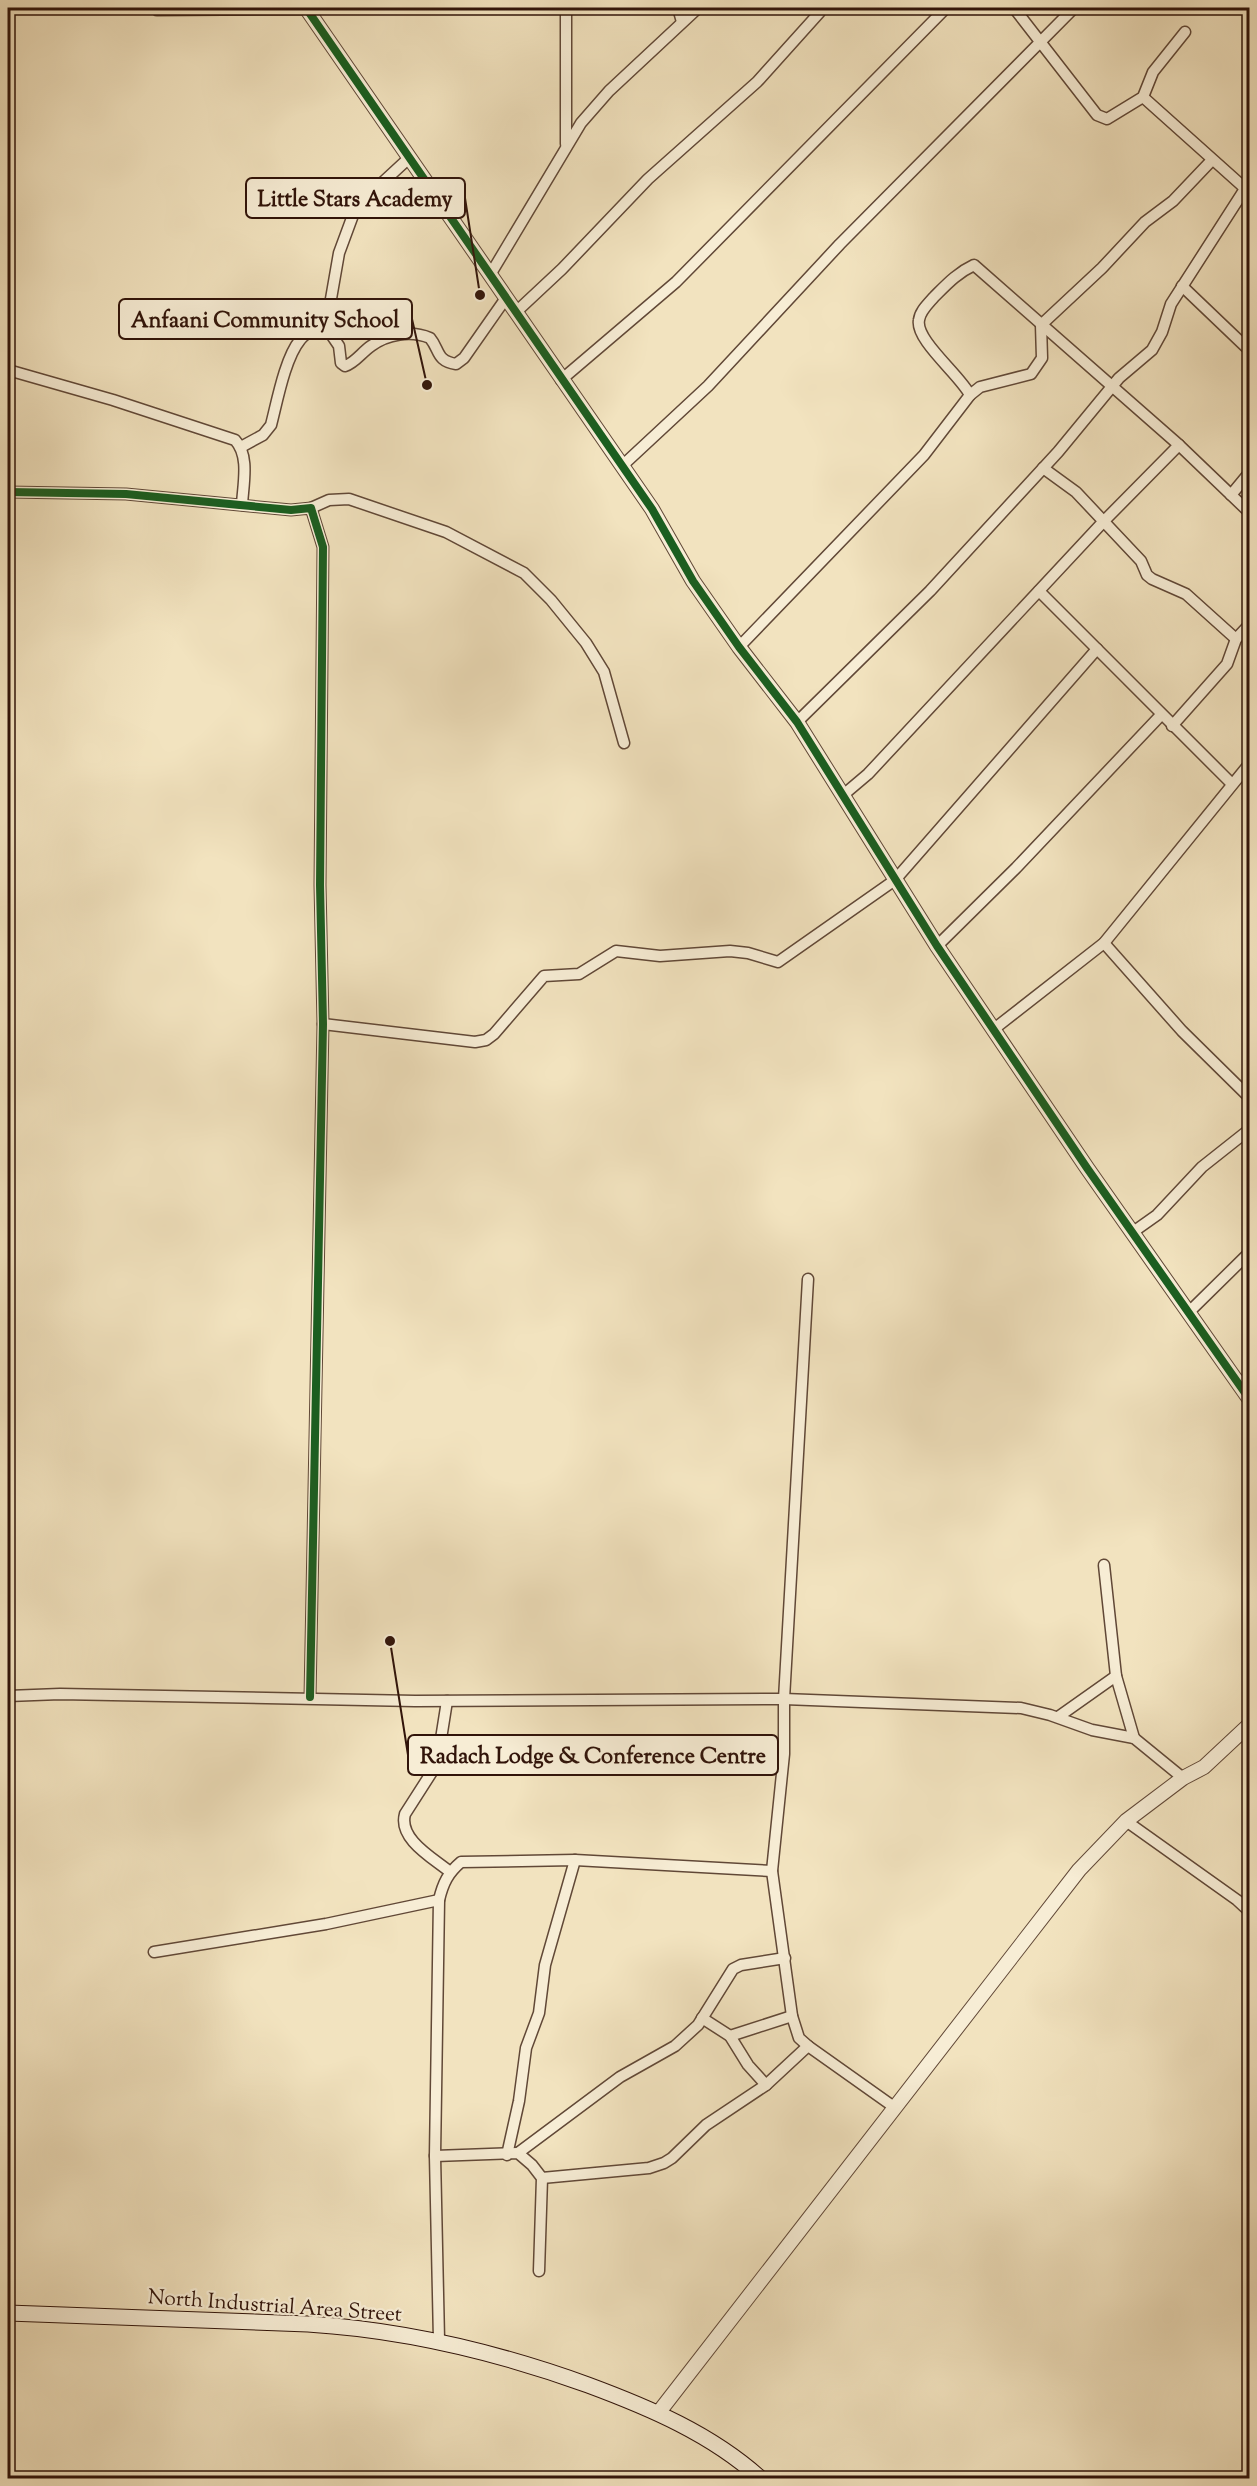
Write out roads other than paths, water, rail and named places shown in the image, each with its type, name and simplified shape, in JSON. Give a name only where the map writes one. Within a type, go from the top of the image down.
[{"type":"main road","name":"North Industrial Area Street","points":[[8,2313],[308,2324],[353,2327],[439,2340],[536,2367],[659,2412],[713,2443],[760,2478]]},
{"type":"street","points":[[157,10],[307,8],[652,509],[693,581],[739,647],[798,722],[937,946],[1087,1168],[1250,1400]]},
{"type":"street","points":[[566,8],[567,144]]},
{"type":"street","points":[[678,8],[682,22]]},
{"type":"street","points":[[490,275],[549,180],[567,144],[609,91],[699,8]]},
{"type":"street","points":[[561,380],[676,282],[946,8]]},
{"type":"street","points":[[1014,8],[1038,42],[1097,115],[1107,118],[1143,97],[1153,72],[1185,32]]},
{"type":"street","points":[[622,466],[708,386],[840,244],[1074,8]]},
{"type":"street","points":[[516,312],[562,269],[648,179],[757,82],[820,12]]},
{"type":"street","points":[[798,722],[930,591],[1043,468],[1111,387],[1152,350],[1162,332],[1171,304],[1248,187],[1212,160],[1143,97]]},
{"type":"street","points":[[242,447],[264,435],[271,425],[295,346],[306,333],[324,324],[328,316],[339,253],[356,207],[409,158]]},
{"type":"street","points":[[739,647],[924,454],[970,395],[990,383],[1031,374],[1042,358],[1041,325],[1102,268],[1145,222],[1173,201],[1212,160]]},
{"type":"street","points":[[970,395],[959,377],[919,330],[919,320],[923,310],[955,276],[974,266],[1179,445],[1250,513]]},
{"type":"street","points":[[1182,286],[1250,351]]},
{"type":"street","points":[[324,324],[339,346],[341,363],[345,366],[387,336],[400,334],[430,338],[439,358],[446,363],[456,364],[464,358],[506,298]]},
{"type":"street","points":[[8,370],[124,403],[235,440],[242,447],[244,470],[242,505]]},
{"type":"street","points":[[842,796],[868,774],[1104,521],[1179,445]]},
{"type":"street","points":[[1043,468],[1076,492],[1141,561],[1147,575],[1157,582],[1166,583],[1186,594],[1236,639]]},
{"type":"street","points":[[1231,495],[1250,472]]},
{"type":"street","points":[[8,492],[126,494],[291,510],[311,508],[329,500],[349,499],[446,532],[524,573],[558,608],[586,643],[604,672],[624,743]]},
{"type":"street","points":[[310,1697],[322,1024],[320,851],[323,547],[311,508]]},
{"type":"street","points":[[1039,591],[1232,784]]},
{"type":"street","points":[[1172,726],[1227,664],[1236,639],[1250,624]]},
{"type":"street","points":[[322,1024],[475,1042],[486,1040],[543,976],[579,974],[616,951],[660,956],[730,951],[748,953],[778,962],[895,880],[1097,650]]},
{"type":"street","points":[[937,946],[1016,868],[1161,715]]},
{"type":"street","points":[[994,1029],[1104,943],[1250,763]]},
{"type":"street","points":[[1104,943],[1182,1031],[1250,1098]]},
{"type":"street","points":[[1133,1232],[1157,1215],[1202,1167],[1250,1129]]},
{"type":"street","points":[[1189,1312],[1250,1252]]},
{"type":"street","points":[[808,1279],[784,1699],[784,1754],[772,1871],[792,2016],[799,2038],[894,2107]]},
{"type":"street","points":[[1239,1385],[1250,1375]]},
{"type":"street","points":[[1104,1565],[1116,1676],[1134,1738]]},
{"type":"street","points":[[1058,1717],[1116,1676]]},
{"type":"street","points":[[8,1696],[60,1694],[447,1701],[784,1699],[1021,1708],[1058,1717],[1092,1730],[1134,1738],[1183,1778]]},
{"type":"street","points":[[447,1701],[438,1764],[405,1814],[403,1822],[408,1835],[450,1872]]},
{"type":"street","points":[[659,2412],[1079,1870],[1126,1821],[1183,1778],[1216,1757],[1250,1724]]},
{"type":"street","points":[[1126,1821],[1237,1900],[1250,1912]]},
{"type":"street","points":[[439,2340],[435,2156],[439,1900],[443,1884],[450,1872],[461,1862],[575,1860],[772,1871]]},
{"type":"street","points":[[512,2154],[526,2048],[539,2013],[545,1965],[575,1860]]},
{"type":"street","points":[[154,1952],[326,1924],[439,1900]]},
{"type":"street","points":[[435,2156],[512,2154],[620,2077],[675,2046],[702,2018],[733,1969],[741,1965],[785,1958]]},
{"type":"street","points":[[730,2036],[792,2016]]},
{"type":"street","points":[[702,2018],[730,2036],[747,2066],[765,2085]]},
{"type":"street","points":[[512,2154],[542,2178],[649,2168],[664,2163],[706,2125],[765,2085],[808,2046]]},
{"type":"street","points":[[538,2271],[542,2178]]},
{"type":"place","name":"Little Stars Academy","points":[[480,295]]},
{"type":"place","name":"Anfaani Community School","points":[[427,385]]},
{"type":"place","name":"Radach Lodge & Conference Centre","points":[[390,1641]]}]
